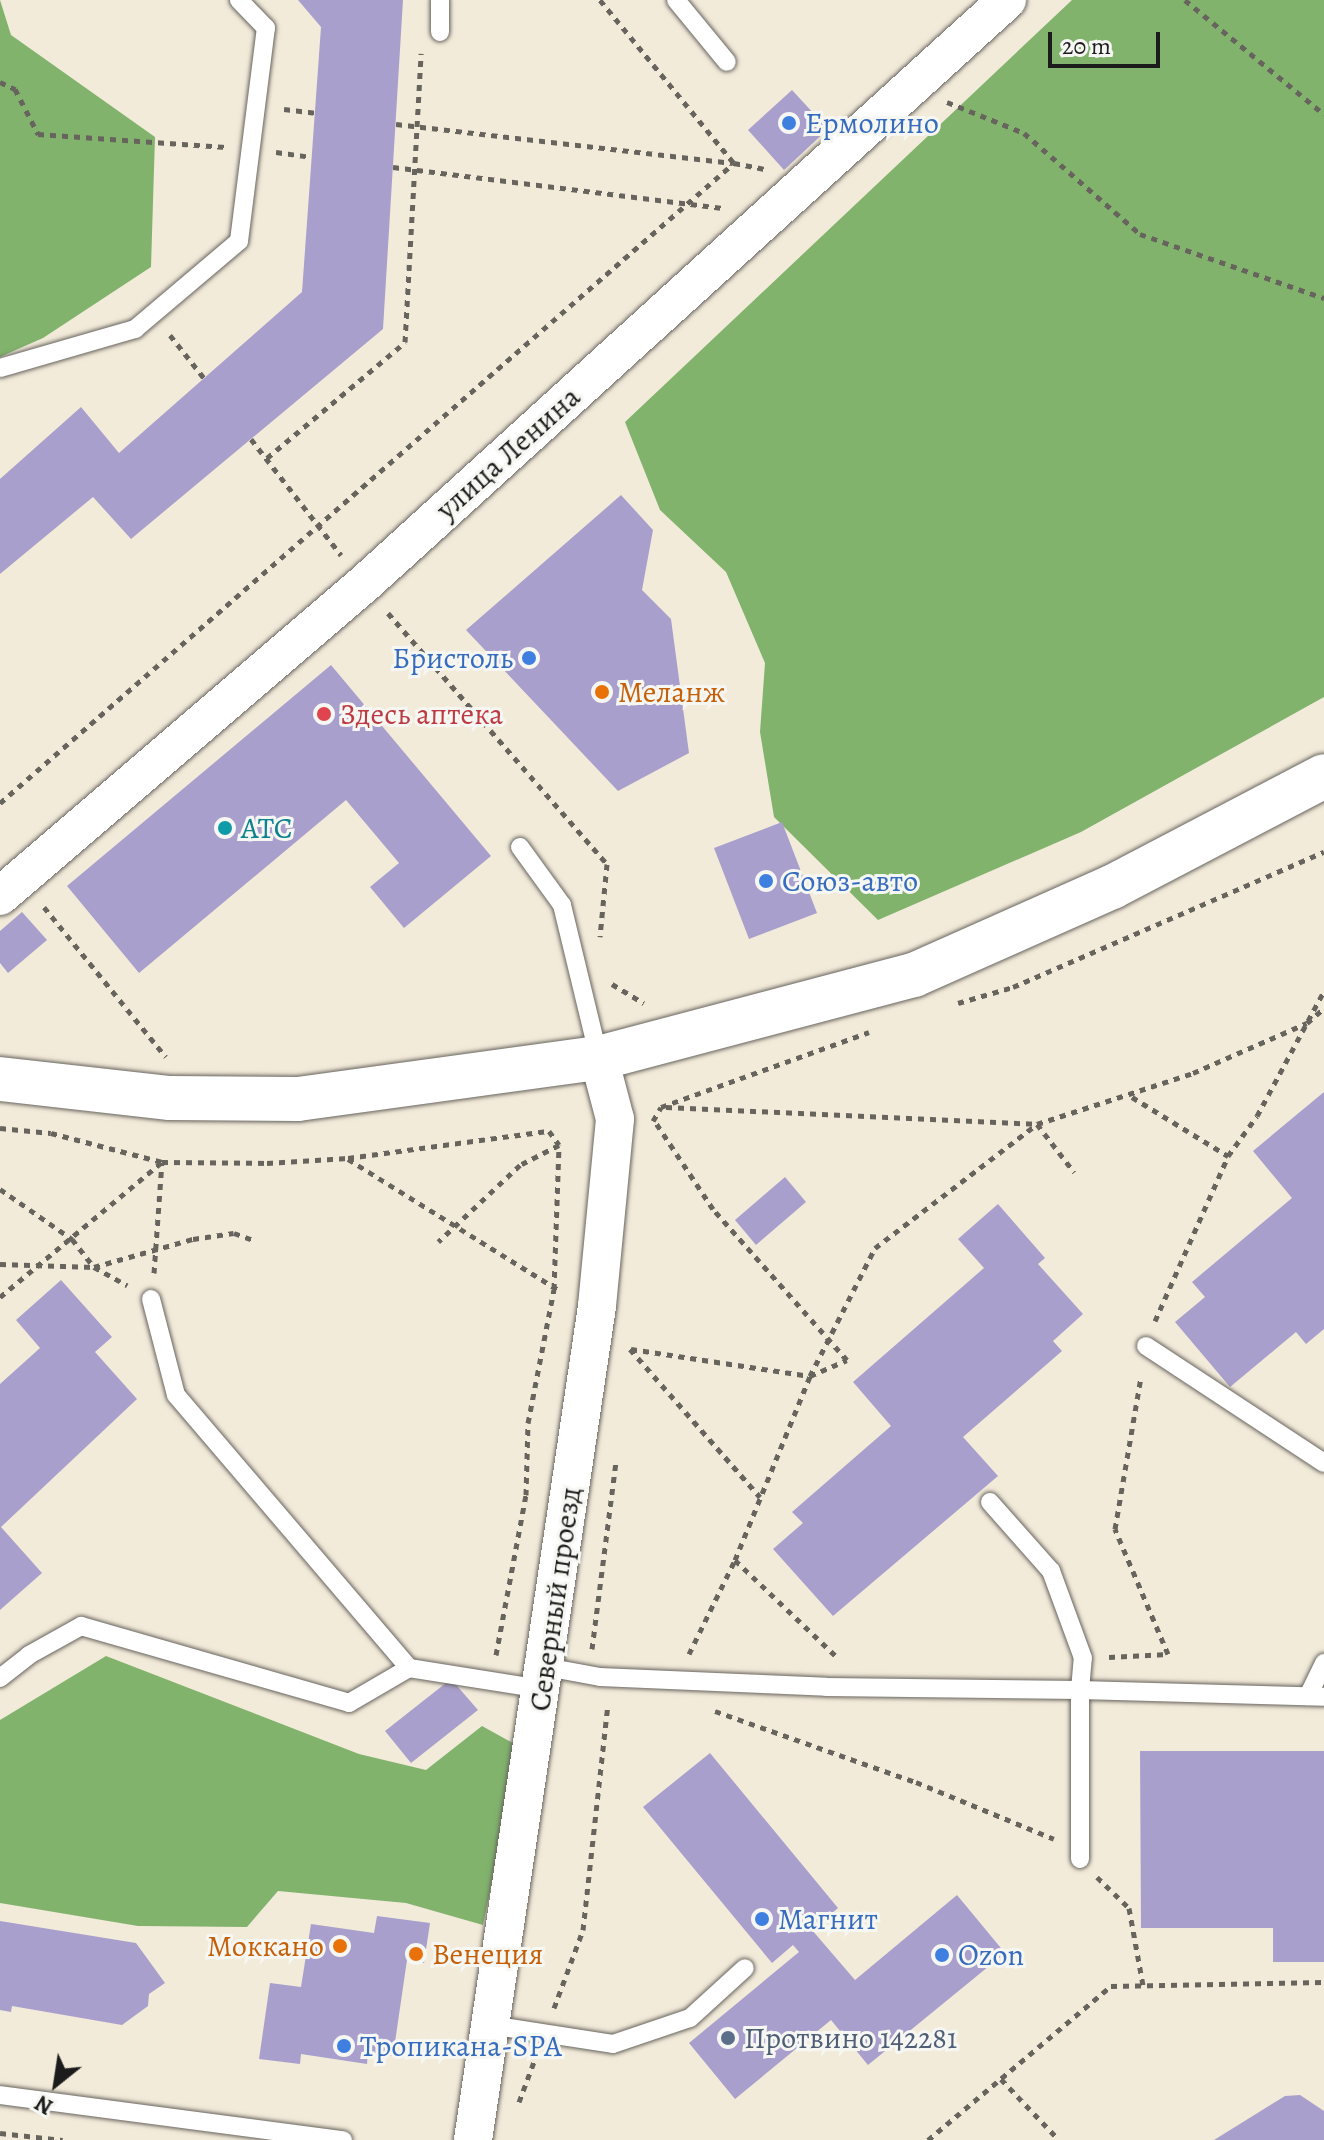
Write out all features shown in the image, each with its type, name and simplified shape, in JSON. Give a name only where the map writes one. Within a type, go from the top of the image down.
[{"type":"street","name":"улица Ленина","points":[[10,887],[363,585],[1007,0]]},
{"type":"street","points":[[0,1079],[170,1098],[298,1099],[599,1058],[914,975],[1112,887],[1324,776]]},
{"type":"street","name":"Северный проезд","points":[[473,2140],[597,1306],[615,1119],[599,1058]]},
{"type":"lane","points":[[0,368],[135,329],[239,241],[266,28],[239,0]]},
{"type":"lane","points":[[440,0],[440,32]]},
{"type":"lane","points":[[676,0],[727,62]]},
{"type":"lane","points":[[520,847],[562,905],[599,1058]]},
{"type":"lane","points":[[151,1299],[176,1395],[409,1668]]},
{"type":"lane","points":[[1146,1346],[1324,1463]]},
{"type":"lane","points":[[990,1502],[1051,1571],[1083,1658],[1080,1690],[1080,1859]]},
{"type":"lane","points":[[0,1678],[29,1655],[81,1626],[349,1703],[409,1668],[491,1681],[600,1677],[826,1687],[1316,1696],[1324,1663]]},
{"type":"lane","points":[[490,2025],[613,2044],[690,2018],[745,1968]]},
{"type":"lane","points":[[0,2095],[343,2140]]},
{"type":"path","points":[[600,0],[734,163]]},
{"type":"path","points":[[1185,0],[1324,114]]},
{"type":"path","points":[[267,458],[405,342],[411,169],[421,47]]},
{"type":"path","points":[[0,82],[15,89],[38,134],[251,149]]},
{"type":"path","points":[[972,111],[1024,133],[1140,234],[1324,298]]},
{"type":"path","points":[[396,124],[734,163],[812,179]]},
{"type":"path","points":[[0,803],[316,523],[734,163]]},
{"type":"path","points":[[393,167],[773,214]]},
{"type":"path","points":[[153,314],[204,378]]},
{"type":"path","points":[[251,439],[363,585],[607,864],[599,949]]},
{"type":"path","points":[[10,887],[172,1065]]},
{"type":"path","points":[[609,976],[614,989],[651,1006]]},
{"type":"path","points":[[650,1128],[661,1107],[1037,1124],[1131,1097],[1307,1023],[1324,1008]]},
{"type":"path","points":[[1131,1097],[1228,1156]]},
{"type":"path","points":[[630,1349],[810,1376],[847,1360],[723,1222],[654,1120]]},
{"type":"path","points":[[1037,1124],[1074,1172]]},
{"type":"path","points":[[687,1659],[735,1560],[810,1376],[875,1248],[1037,1124]]},
{"type":"path","points":[[0,1128],[51,1133],[162,1162],[348,1158],[549,1131],[559,1145],[554,1289],[528,1423],[526,1495],[491,1681]]},
{"type":"path","points":[[438,1242],[520,1165],[559,1145]]},
{"type":"path","points":[[0,1297],[162,1162]]},
{"type":"path","points":[[0,1189],[72,1239],[94,1267],[151,1299],[162,1162]]},
{"type":"path","points":[[0,1264],[94,1267],[156,1248],[234,1233],[253,1240]]},
{"type":"path","points":[[628,1365],[631,1334]]},
{"type":"path","points":[[515,2113],[583,1930],[610,1714],[592,1649],[618,1444]]},
{"type":"path","points":[[735,1560],[838,1658]]},
{"type":"path","points":[[704,1707],[916,1782],[1065,1844],[1129,1908],[1143,1985]]},
{"type":"path","points":[[928,2140],[1111,1986],[1324,1982]]},
{"type":"path","points":[[1001,2079],[1059,2140]]},
{"type":"path","points":[[0,2133],[63,2140]]},
{"type":"green space","points":[[0,0],[11,35],[155,137],[151,267],[43,338],[0,357]]},
{"type":"green space","points":[[1072,0],[1324,0],[1324,697],[1081,832],[878,920],[774,817],[760,732],[765,663],[726,572],[660,510],[625,422]]},
{"type":"green space","points":[[106,1656],[359,1754],[426,1770],[482,1726],[520,1747],[483,1925],[406,1903],[278,1891],[247,1927],[138,1926],[0,1903],[0,1720]]},
{"type":"building","points":[[298,0],[403,0],[383,329],[131,539],[93,497],[0,574],[0,479],[81,407],[119,453],[302,292],[321,27]]},
{"type":"building","points":[[792,90],[828,129],[784,170],[748,130]]},
{"type":"building","name":"Меланж","points":[[621,495],[653,530],[642,590],[671,619],[689,753],[618,791],[466,630]]},
{"type":"building","name":"АТС","points":[[331,665],[491,856],[404,928],[370,887],[399,863],[346,800],[139,973],[67,886]]},
{"type":"building","name":"Союз-авто","points":[[782,822],[817,913],[749,939],[714,848]]},
{"type":"building","points":[[22,912],[47,940],[8,973],[0,963],[0,931]]},
{"type":"building","points":[[1324,1092],[1324,1329],[1306,1344],[1296,1332],[1230,1387],[1175,1322],[1205,1297],[1192,1282],[1292,1198],[1253,1151]]},
{"type":"building","points":[[785,1177],[806,1202],[756,1245],[735,1220]]},
{"type":"building","points":[[998,1204],[1045,1258],[1038,1264],[1083,1314],[1053,1341],[1062,1351],[963,1437],[998,1476],[833,1616],[773,1549],[803,1523],[792,1512],[891,1426],[853,1382],[984,1268],[958,1239]]},
{"type":"building","points":[[61,1280],[112,1337],[95,1352],[137,1399],[1,1527],[42,1573],[0,1610],[0,1384],[40,1348],[16,1320]]},
{"type":"building","points":[[451,1679],[478,1710],[411,1763],[385,1731]]},
{"type":"building","points":[[1140,1751],[1324,1751],[1324,1962],[1273,1962],[1273,1928],[1141,1928]]},
{"type":"building","points":[[710,1753],[838,1908],[812,1930],[855,1980],[957,1895],[1005,1953],[868,2065],[831,2020],[735,2099],[689,2043],[799,1952],[793,1945],[772,1963],[643,1807]]},
{"type":"building","points":[[377,1916],[430,1923],[424,1963],[407,1960],[393,2056],[368,2052],[367,2064],[301,2054],[300,2064],[259,2059],[270,1983],[301,1987],[311,1924],[374,1933]]},
{"type":"building","points":[[0,1921],[136,1943],[165,1983],[149,1994],[148,2006],[122,2025],[12,2006],[11,2012],[0,2010]]},
{"type":"building","points":[[1300,2095],[1324,2111],[1324,2140],[1214,2140],[1285,2096]]},
{"type":"place","name":"Ермолино","points":[[789,123]]},
{"type":"place","name":"Бристоль","points":[[529,658]]},
{"type":"place","name":"Меланж","points":[[602,692]]},
{"type":"place","name":"Здесь аптека","points":[[324,714]]},
{"type":"place","name":"АТС","points":[[225,828]]},
{"type":"place","name":"Союз-авто","points":[[766,881]]},
{"type":"place","name":"Магнит","points":[[762,1919]]},
{"type":"place","name":"Моккано","points":[[340,1946]]},
{"type":"place","name":"Венеция","points":[[416,1954]]},
{"type":"place","name":"Ozon","points":[[942,1955]]},
{"type":"place","name":"Протвино 142281","points":[[728,2038]]},
{"type":"place","name":"Тропикана-SPA","points":[[344,2046]]}]
